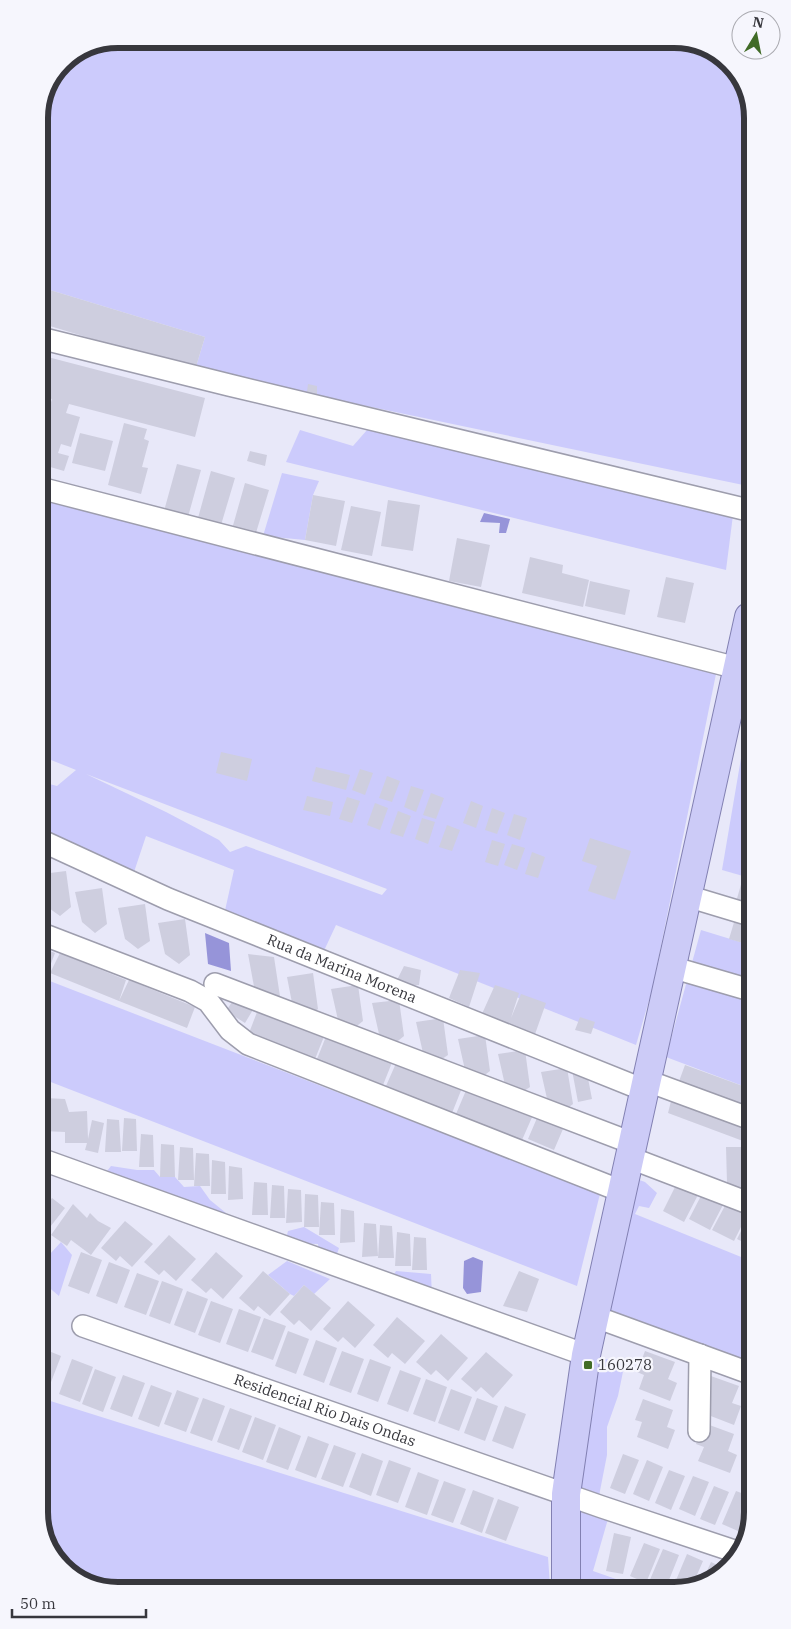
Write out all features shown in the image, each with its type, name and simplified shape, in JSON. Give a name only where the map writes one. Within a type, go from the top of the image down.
[{"type":"main road","points":[[566,1582],[566,1494],[593,1316],[610,1186],[630,1150],[688,896],[725,665],[744,627]]},
{"type":"street","points":[[48,340],[744,509]]},
{"type":"street","points":[[48,490],[725,665]]},
{"type":"street","name":"Rua da Marina Morena","points":[[48,844],[168,899],[645,1085],[744,1117]]},
{"type":"street","points":[[688,896],[744,913]]},
{"type":"street","points":[[48,936],[190,991],[208,1000],[230,1030],[248,1044],[610,1186]]},
{"type":"street","points":[[671,967],[744,988]]},
{"type":"street","points":[[216,984],[605,1132],[630,1150],[744,1201]]},
{"type":"street","points":[[48,1162],[586,1355]]},
{"type":"street","points":[[593,1316],[744,1371]]},
{"type":"street","name":"Residencial Rio Dais Ondas","points":[[83,1326],[602,1507],[732,1550]]},
{"type":"street","points":[[699,1432],[700,1355]]},
{"type":"shaded area","points":[[117,48],[678,48],[696,51],[713,59],[729,75],[738,90],[744,117],[744,485],[195,370],[205,337],[48,289],[48,113],[50,99],[62,75],[82,57],[95,51]]},
{"type":"shaded area","points":[[300,430],[353,446],[367,430],[733,515],[726,570],[286,462]]},
{"type":"shaded area","points":[[282,473],[319,481],[313,495],[305,540],[263,536]]},
{"type":"shaded area","points":[[48,496],[717,669],[652,990],[636,1045],[336,925],[322,955],[224,915],[234,870],[146,836],[132,878],[48,837],[48,784],[57,786],[76,770],[48,759]],"holes":[[[86,774],[387,889],[382,895],[246,846],[230,852],[219,840],[166,812]]]},
{"type":"shaded area","points":[[484,513],[510,519],[506,533],[499,533],[500,523],[480,522]]},
{"type":"shaded area","points":[[744,740],[744,876],[722,870]]},
{"type":"shaded area","points":[[701,930],[744,943],[744,1086],[666,1057]]},
{"type":"shaded area","points":[[205,933],[229,943],[231,971],[208,964]]},
{"type":"shaded area","points":[[48,980],[600,1194],[577,1286],[48,1081]]},
{"type":"shaded area","points":[[111,1166],[137,1170],[154,1170],[160,1177],[175,1177],[184,1187],[200,1186],[210,1200],[226,1213],[226,1221],[103,1176]]},
{"type":"shaded area","points":[[631,1177],[645,1182],[657,1193],[649,1208],[639,1206],[635,1214],[744,1258],[744,1360],[606,1311]]},
{"type":"shaded area","points":[[304,1227],[339,1248],[335,1260],[319,1255],[318,1244],[285,1243],[288,1231]]},
{"type":"shaded area","points":[[61,1242],[72,1255],[59,1296],[48,1287],[51,1267],[48,1264],[48,1253],[50,1254]]},
{"type":"shaded area","points":[[473,1257],[483,1261],[481,1292],[467,1294],[463,1288],[464,1261]]},
{"type":"shaded area","points":[[287,1261],[330,1279],[314,1294],[304,1285],[294,1296],[268,1275]]},
{"type":"shaded area","points":[[396,1271],[431,1274],[432,1296],[390,1282]]},
{"type":"shaded area","points":[[599,1358],[625,1362],[618,1396],[607,1427],[607,1455],[598,1501],[569,1491],[581,1420],[593,1414]]},
{"type":"shaded area","points":[[48,1400],[548,1557],[550,1582],[113,1581],[90,1576],[75,1567],[62,1554],[53,1539],[49,1525]]},
{"type":"shaded area","points":[[578,1511],[608,1519],[593,1571],[624,1582],[578,1582]]},
{"type":"building","points":[[48,289],[205,337],[195,370],[48,325]]},
{"type":"building","points":[[48,357],[205,398],[195,437],[69,404],[66,413],[80,417],[71,447],[61,444],[58,453],[69,456],[64,471],[48,466],[48,412],[52,399],[48,398]]},
{"type":"building","points":[[308,384],[317,386],[317,403],[306,399]]},
{"type":"building","points":[[124,423],[147,429],[144,439],[149,441],[142,467],[148,468],[141,494],[108,485]]},
{"type":"building","points":[[80,433],[113,441],[105,471],[72,463]]},
{"type":"building","points":[[250,451],[267,455],[265,466],[247,461]]},
{"type":"building","points":[[177,464],[201,470],[188,517],[164,511]]},
{"type":"building","points":[[211,471],[235,478],[221,525],[198,518]]},
{"type":"building","points":[[245,483],[269,490],[255,536],[232,529]]},
{"type":"building","points":[[313,495],[345,501],[336,546],[305,540]]},
{"type":"building","points":[[388,500],[420,505],[413,551],[381,546]]},
{"type":"building","points":[[351,506],[381,512],[372,556],[341,550]]},
{"type":"building","points":[[457,538],[490,545],[481,587],[449,581]]},
{"type":"building","points":[[530,557],[563,565],[562,573],[589,580],[583,607],[522,593]]},
{"type":"building","points":[[666,577],[694,583],[685,623],[657,617]]},
{"type":"building","points":[[590,581],[630,590],[625,615],[585,606]]},
{"type":"building","points":[[221,752],[252,759],[247,781],[216,773]]},
{"type":"building","points":[[316,767],[350,775],[346,790],[312,781]]},
{"type":"building","points":[[360,769],[373,773],[365,795],[352,790]]},
{"type":"building","points":[[387,776],[400,781],[392,802],[379,798]]},
{"type":"building","points":[[411,786],[424,790],[416,812],[404,807]]},
{"type":"building","points":[[431,793],[444,798],[436,819],[423,815]]},
{"type":"building","points":[[307,796],[333,802],[330,816],[303,810]]},
{"type":"building","points":[[347,797],[360,801],[352,823],[339,819]]},
{"type":"building","points":[[471,801],[483,806],[476,828],[463,823]]},
{"type":"building","points":[[375,803],[388,808],[380,830],[367,825]]},
{"type":"building","points":[[492,808],[505,813],[497,834],[485,830]]},
{"type":"building","points":[[398,811],[411,816],[403,837],[390,833]]},
{"type":"building","points":[[514,814],[527,818],[520,840],[507,835]]},
{"type":"building","points":[[422,818],[435,822],[428,844],[415,839]]},
{"type":"building","points":[[447,825],[460,830],[452,851],[439,847]]},
{"type":"building","points":[[590,838],[631,851],[615,900],[588,891],[597,866],[582,861]]},
{"type":"building","points":[[492,840],[505,844],[498,866],[485,862]]},
{"type":"building","points":[[512,844],[525,848],[517,870],[504,865]]},
{"type":"building","points":[[532,852],[545,857],[538,878],[525,874]]},
{"type":"building","points":[[66,871],[71,907],[60,916],[48,907],[48,873]]},
{"type":"building","points":[[742,881],[744,882],[744,904],[736,902]]},
{"type":"building","points":[[102,888],[107,924],[95,933],[82,922],[75,892]]},
{"type":"building","points":[[145,904],[150,941],[138,949],[125,939],[118,908]]},
{"type":"building","points":[[185,919],[190,955],[179,964],[165,954],[158,923]]},
{"type":"building","points":[[735,919],[744,921],[744,943],[729,939]]},
{"type":"building","points":[[48,950],[55,953],[48,971]]},
{"type":"building","points":[[60,953],[126,980],[119,1001],[50,973]]},
{"type":"building","points":[[248,954],[274,957],[281,1003],[255,992]]},
{"type":"building","points":[[404,966],[421,970],[419,985],[407,986],[397,980]]},
{"type":"building","points":[[460,970],[480,973],[469,1007],[449,998]]},
{"type":"building","points":[[313,973],[318,1009],[307,1018],[293,1008],[287,977]]},
{"type":"building","points":[[129,980],[195,1007],[187,1028],[119,1001]]},
{"type":"building","points":[[358,985],[363,1021],[352,1030],[338,1020],[331,989]]},
{"type":"building","points":[[495,985],[519,993],[511,1018],[521,994],[546,1003],[534,1037],[481,1016]]},
{"type":"building","points":[[236,996],[254,1008],[245,1023],[226,1011]]},
{"type":"building","points":[[399,1000],[404,1036],[393,1045],[379,1034],[372,1003]]},
{"type":"building","points":[[259,1007],[325,1034],[315,1059],[249,1033]]},
{"type":"building","points":[[580,1017],[595,1022],[591,1034],[575,1030]]},
{"type":"building","points":[[443,1018],[448,1055],[436,1063],[423,1053],[416,1022]]},
{"type":"building","points":[[327,1034],[393,1060],[383,1085],[317,1059]]},
{"type":"building","points":[[485,1035],[490,1071],[478,1080],[465,1070],[458,1039]]},
{"type":"building","points":[[525,1050],[530,1087],[518,1095],[505,1085],[498,1054]]},
{"type":"building","points":[[397,1061],[462,1088],[452,1113],[386,1086]]},
{"type":"building","points":[[685,1065],[744,1086],[744,1107],[678,1084]]},
{"type":"building","points":[[567,1068],[573,1104],[561,1113],[548,1103],[541,1072]]},
{"type":"building","points":[[586,1068],[592,1099],[578,1102],[572,1070]]},
{"type":"building","points":[[467,1088],[533,1115],[522,1140],[456,1114]]},
{"type":"building","points":[[673,1093],[744,1118],[744,1141],[668,1113]]},
{"type":"building","points":[[48,1098],[65,1099],[69,1112],[87,1111],[88,1139],[92,1120],[104,1123],[98,1153],[85,1150],[87,1143],[65,1143],[65,1132],[48,1131]]},
{"type":"building","points":[[124,1118],[136,1119],[137,1151],[122,1151]]},
{"type":"building","points":[[537,1118],[563,1129],[554,1150],[528,1139]]},
{"type":"building","points":[[107,1119],[119,1120],[121,1152],[105,1152]]},
{"type":"building","points":[[141,1134],[153,1135],[154,1167],[139,1167]]},
{"type":"building","points":[[161,1144],[174,1145],[175,1177],[160,1177]]},
{"type":"building","points":[[180,1147],[193,1148],[194,1180],[178,1180]]},
{"type":"building","points":[[726,1147],[744,1147],[744,1191],[740,1193],[727,1183]]},
{"type":"building","points":[[196,1153],[209,1154],[210,1186],[194,1186]]},
{"type":"building","points":[[212,1160],[225,1162],[226,1194],[211,1194]]},
{"type":"building","points":[[229,1166],[242,1168],[243,1199],[228,1200]]},
{"type":"building","points":[[254,1182],[267,1183],[268,1215],[252,1215]]},
{"type":"building","points":[[677,1183],[699,1193],[684,1222],[663,1211]]},
{"type":"building","points":[[272,1185],[284,1186],[285,1218],[270,1218]]},
{"type":"building","points":[[288,1189],[301,1190],[302,1222],[286,1223]]},
{"type":"building","points":[[704,1190],[725,1201],[710,1230],[689,1219]]},
{"type":"building","points":[[305,1194],[318,1195],[319,1227],[304,1227]]},
{"type":"building","points":[[52,1198],[65,1208],[48,1230],[48,1203]]},
{"type":"building","points":[[321,1202],[334,1203],[335,1235],[319,1235]]},
{"type":"building","points":[[727,1202],[744,1211],[744,1221],[734,1241],[712,1230]]},
{"type":"building","points":[[73,1204],[87,1218],[90,1213],[98,1221],[111,1228],[91,1255],[71,1240],[67,1246],[51,1235]]},
{"type":"building","points":[[341,1209],[354,1211],[355,1242],[340,1243]]},
{"type":"building","points":[[125,1221],[153,1244],[132,1267],[120,1256],[116,1261],[101,1248]]},
{"type":"building","points":[[364,1223],[376,1224],[378,1256],[362,1257]]},
{"type":"building","points":[[380,1225],[392,1226],[394,1258],[378,1258]]},
{"type":"building","points":[[744,1225],[744,1242],[737,1239]]},
{"type":"building","points":[[397,1232],[410,1234],[411,1266],[395,1266]]},
{"type":"building","points":[[169,1235],[196,1259],[176,1281],[164,1270],[159,1275],[144,1262]]},
{"type":"building","points":[[414,1237],[426,1238],[427,1270],[412,1270]]},
{"type":"building","points":[[81,1252],[102,1260],[89,1294],[68,1286]]},
{"type":"building","points":[[216,1252],[243,1276],[223,1299],[211,1288],[206,1293],[191,1280]]},
{"type":"building","points":[[109,1262],[130,1270],[117,1304],[96,1296]]},
{"type":"building","points":[[263,1271],[290,1294],[270,1316],[258,1306],[254,1311],[239,1298]]},
{"type":"building","points":[[519,1271],[539,1279],[527,1312],[503,1306]]},
{"type":"building","points":[[137,1273],[159,1281],[146,1315],[124,1307]]},
{"type":"building","points":[[162,1281],[183,1289],[170,1324],[149,1316]]},
{"type":"building","points":[[304,1285],[331,1308],[311,1331],[299,1320],[294,1325],[280,1312]]},
{"type":"building","points":[[187,1291],[208,1299],[195,1333],[174,1325]]},
{"type":"building","points":[[211,1301],[233,1309],[220,1343],[198,1335]]},
{"type":"building","points":[[348,1301],[375,1325],[355,1348],[343,1337],[338,1342],[323,1329]]},
{"type":"building","points":[[239,1309],[261,1317],[248,1352],[226,1344]]},
{"type":"building","points":[[397,1317],[425,1341],[405,1364],[392,1353],[388,1358],[373,1345]]},
{"type":"building","points":[[264,1318],[286,1326],[273,1360],[251,1352]]},
{"type":"building","points":[[288,1331],[309,1339],[296,1374],[275,1366]]},
{"type":"building","points":[[441,1334],[468,1358],[448,1381],[436,1370],[431,1375],[416,1362]]},
{"type":"building","points":[[316,1340],[337,1348],[324,1383],[303,1375]]},
{"type":"building","points":[[48,1351],[61,1356],[48,1390]]},
{"type":"building","points":[[342,1351],[364,1359],[351,1393],[329,1385]]},
{"type":"building","points":[[645,1351],[675,1362],[668,1379],[677,1383],[670,1401],[639,1389],[644,1375],[637,1372]]},
{"type":"building","points":[[486,1352],[513,1375],[493,1398],[481,1387],[476,1392],[461,1379]]},
{"type":"building","points":[[72,1359],[93,1367],[80,1402],[59,1394]]},
{"type":"building","points":[[370,1359],[391,1367],[378,1402],[357,1394]]},
{"type":"building","points":[[95,1369],[116,1377],[103,1412],[82,1404]]},
{"type":"building","points":[[400,1370],[421,1378],[408,1412],[387,1404]]},
{"type":"building","points":[[123,1375],[145,1383],[132,1417],[110,1409]]},
{"type":"building","points":[[708,1375],[739,1386],[732,1403],[741,1406],[734,1425],[703,1413]]},
{"type":"building","points":[[426,1379],[447,1387],[435,1422],[413,1414]]},
{"type":"building","points":[[151,1385],[172,1393],[159,1427],[138,1419]]},
{"type":"building","points":[[451,1389],[472,1397],[459,1431],[438,1423]]},
{"type":"building","points":[[177,1390],[199,1398],[186,1432],[164,1424]]},
{"type":"building","points":[[203,1398],[225,1406],[212,1441],[190,1433]]},
{"type":"building","points":[[477,1398],[498,1406],[485,1441],[464,1433]]},
{"type":"building","points":[[643,1399],[673,1410],[667,1427],[675,1430],[668,1449],[637,1437],[642,1422],[635,1420]]},
{"type":"building","points":[[505,1406],[526,1414],[513,1449],[492,1441]]},
{"type":"building","points":[[230,1408],[252,1416],[239,1450],[217,1442]]},
{"type":"building","points":[[255,1417],[276,1425],[263,1460],[242,1452]]},
{"type":"building","points":[[704,1423],[734,1434],[728,1451],[737,1455],[730,1473],[698,1461],[704,1447],[696,1444]]},
{"type":"building","points":[[279,1427],[301,1436],[288,1470],[266,1462]]},
{"type":"building","points":[[308,1436],[329,1444],[316,1478],[295,1470]]},
{"type":"building","points":[[334,1445],[356,1453],[343,1487],[321,1479]]},
{"type":"building","points":[[362,1453],[383,1461],[371,1496],[349,1487]]},
{"type":"building","points":[[623,1454],[639,1460],[625,1494],[610,1488]]},
{"type":"building","points":[[389,1460],[411,1468],[398,1503],[376,1495]]},
{"type":"building","points":[[647,1460],[663,1467],[649,1501],[633,1494]]},
{"type":"building","points":[[669,1470],[685,1476],[671,1510],[655,1503]]},
{"type":"building","points":[[418,1472],[439,1480],[427,1515],[405,1507]]},
{"type":"building","points":[[693,1476],[709,1482],[695,1516],[679,1509]]},
{"type":"building","points":[[444,1481],[466,1489],[453,1523],[431,1515]]},
{"type":"building","points":[[714,1486],[729,1492],[715,1525],[700,1519]]},
{"type":"building","points":[[473,1490],[494,1498],[482,1533],[460,1524]]},
{"type":"building","points":[[736,1491],[744,1494],[743,1518],[738,1531],[722,1524]]},
{"type":"building","points":[[498,1499],[519,1507],[506,1541],[485,1533]]},
{"type":"building","points":[[614,1533],[631,1537],[623,1574],[606,1571]]},
{"type":"building","points":[[644,1543],[660,1549],[646,1582],[630,1576]]},
{"type":"building","points":[[663,1549],[679,1555],[668,1582],[649,1582]]},
{"type":"building","points":[[687,1554],[703,1561],[696,1577],[675,1582]]},
{"type":"building","points":[[711,1562],[718,1565],[713,1570],[706,1574]]},
{"type":"place","name":"160278","points":[[588,1365]]}]
